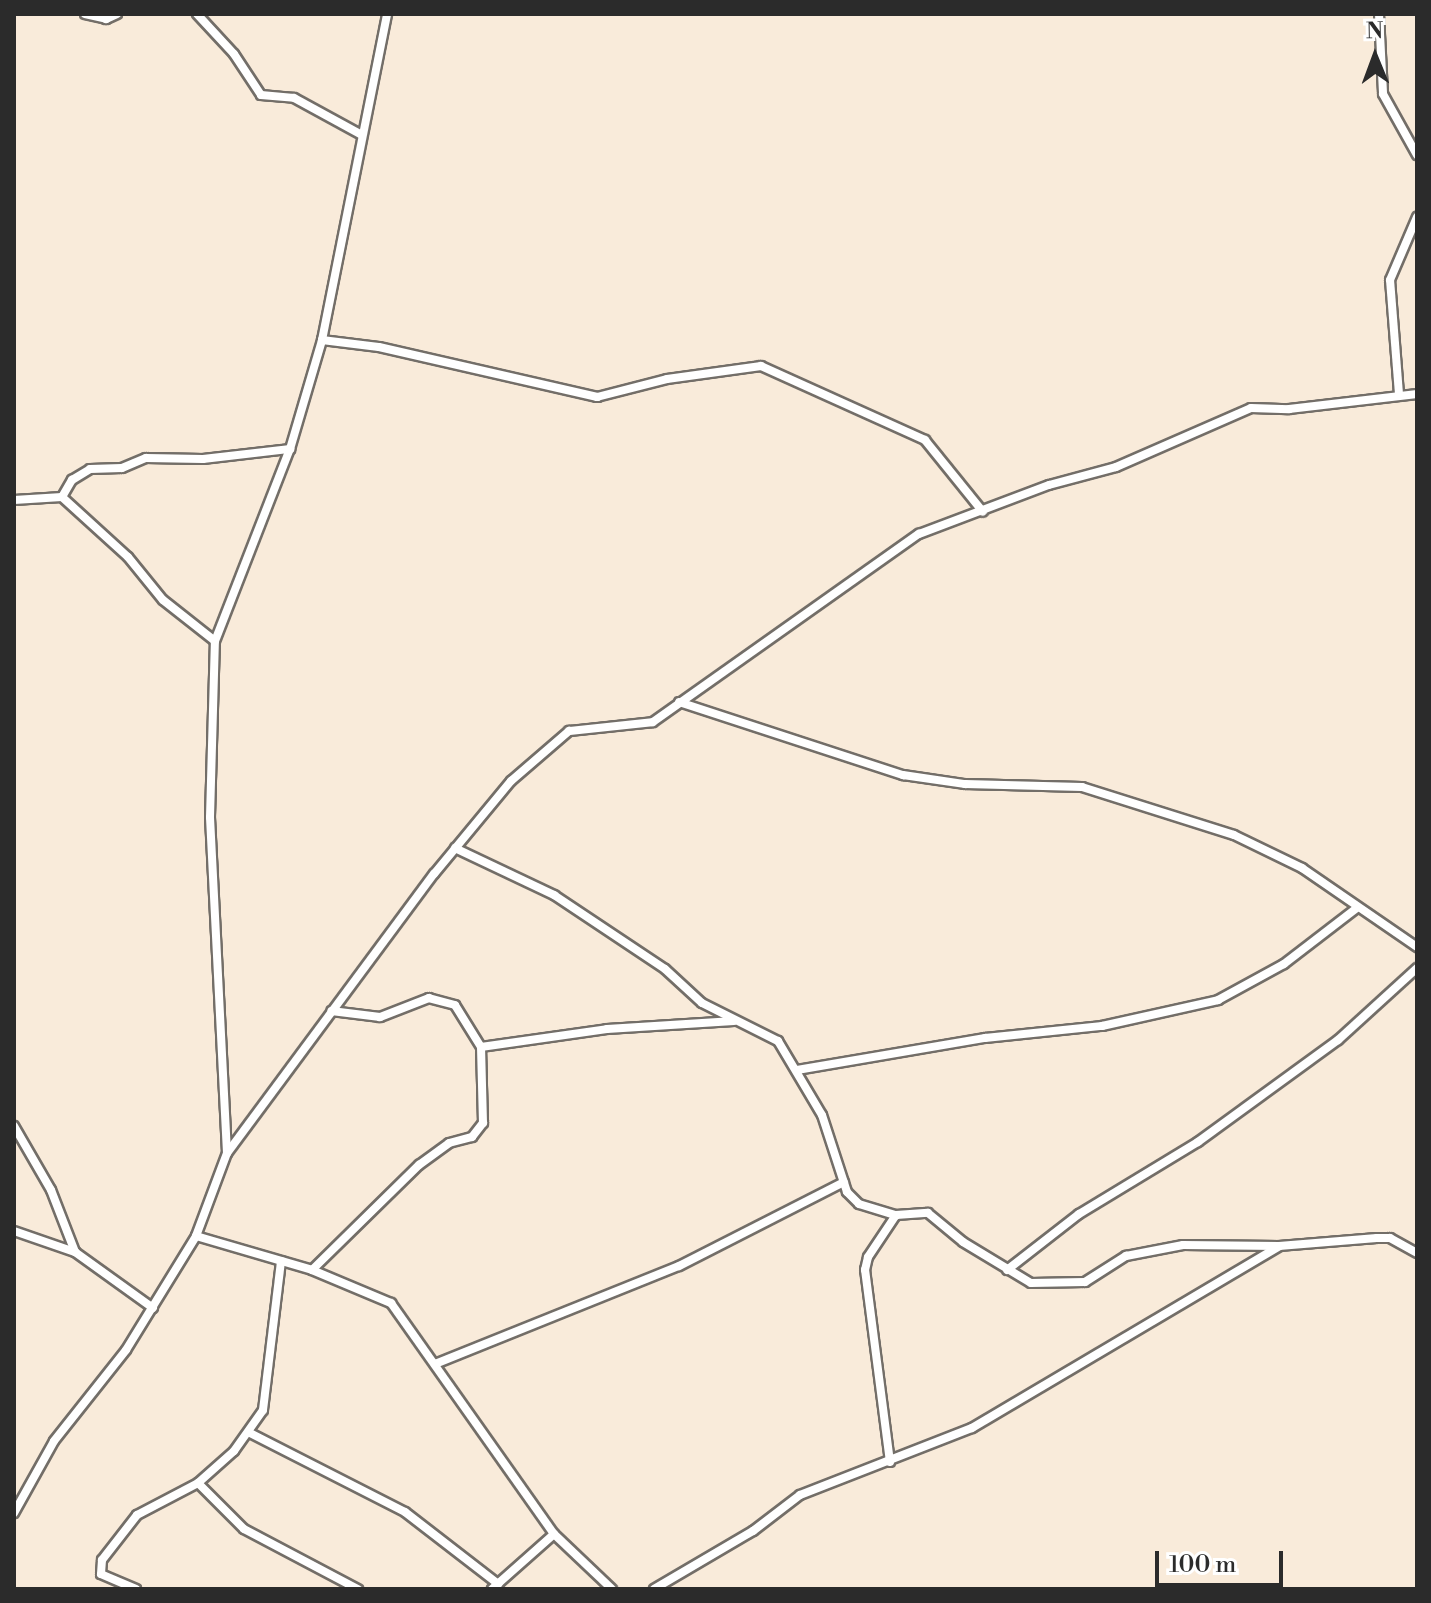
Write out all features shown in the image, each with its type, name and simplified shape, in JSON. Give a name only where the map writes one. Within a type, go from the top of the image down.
[{"type":"street","points":[[85,14],[106,19],[117,14]]},
{"type":"street","points":[[197,14],[234,54],[261,95],[294,98],[362,135]]},
{"type":"street","points":[[227,1153],[210,817],[215,641],[290,449],[322,340],[387,14]]},
{"type":"street","points":[[1379,14],[1383,94],[1417,155]]},
{"type":"street","points":[[1399,394],[1390,280],[1417,217]]},
{"type":"street","points":[[322,340],[420,356],[597,397],[667,379],[761,366],[925,440],[983,512]]},
{"type":"street","points":[[14,1512],[54,1441],[153,1308],[196,1236],[227,1153],[455,848],[511,781],[569,731],[653,722],[777,639],[919,534],[1116,467],[1251,408],[1289,409],[1417,394]]},
{"type":"street","points":[[62,497],[72,480],[90,469],[122,468],[146,458],[203,459],[290,449]]},
{"type":"street","points":[[14,500],[62,497],[128,557],[163,600],[215,641]]},
{"type":"street","points":[[679,702],[903,775],[1100,791],[1264,847],[1417,947]]},
{"type":"street","points":[[455,848],[554,895],[665,969],[702,1003],[778,1041],[831,1135],[844,1182],[867,1210],[934,1216],[1007,1270],[1037,1285],[1091,1280],[1137,1252],[1183,1245],[1279,1246],[1390,1238],[1417,1253]]},
{"type":"street","points":[[797,1070],[985,1038],[1102,1026],[1218,1000],[1284,964],[1358,907]]},
{"type":"street","points":[[1007,1270],[1079,1214],[1198,1142],[1338,1040],[1417,968]]},
{"type":"street","points":[[312,1270],[419,1165],[449,1143],[480,1131],[481,1047],[461,1012],[443,998],[429,998],[380,1017],[331,1011]]},
{"type":"street","points":[[481,1047],[607,1029],[737,1021]]},
{"type":"street","points":[[14,1126],[51,1190],[75,1252]]},
{"type":"street","points":[[435,1364],[679,1266],[844,1182]]},
{"type":"street","points":[[890,1462],[865,1270],[868,1257],[896,1215]]},
{"type":"street","points":[[14,1231],[75,1252],[153,1308]]},
{"type":"street","points":[[196,1236],[312,1270],[391,1303],[554,1534],[612,1589]]},
{"type":"street","points":[[654,1589],[753,1531],[800,1495],[972,1428],[1279,1246]]},
{"type":"street","points":[[136,1589],[101,1574],[102,1560],[137,1515],[198,1483],[250,1433],[267,1390],[281,1261]]},
{"type":"street","points":[[250,1433],[405,1512],[495,1586],[554,1534]]},
{"type":"street","points":[[198,1483],[244,1529],[358,1589]]}]
